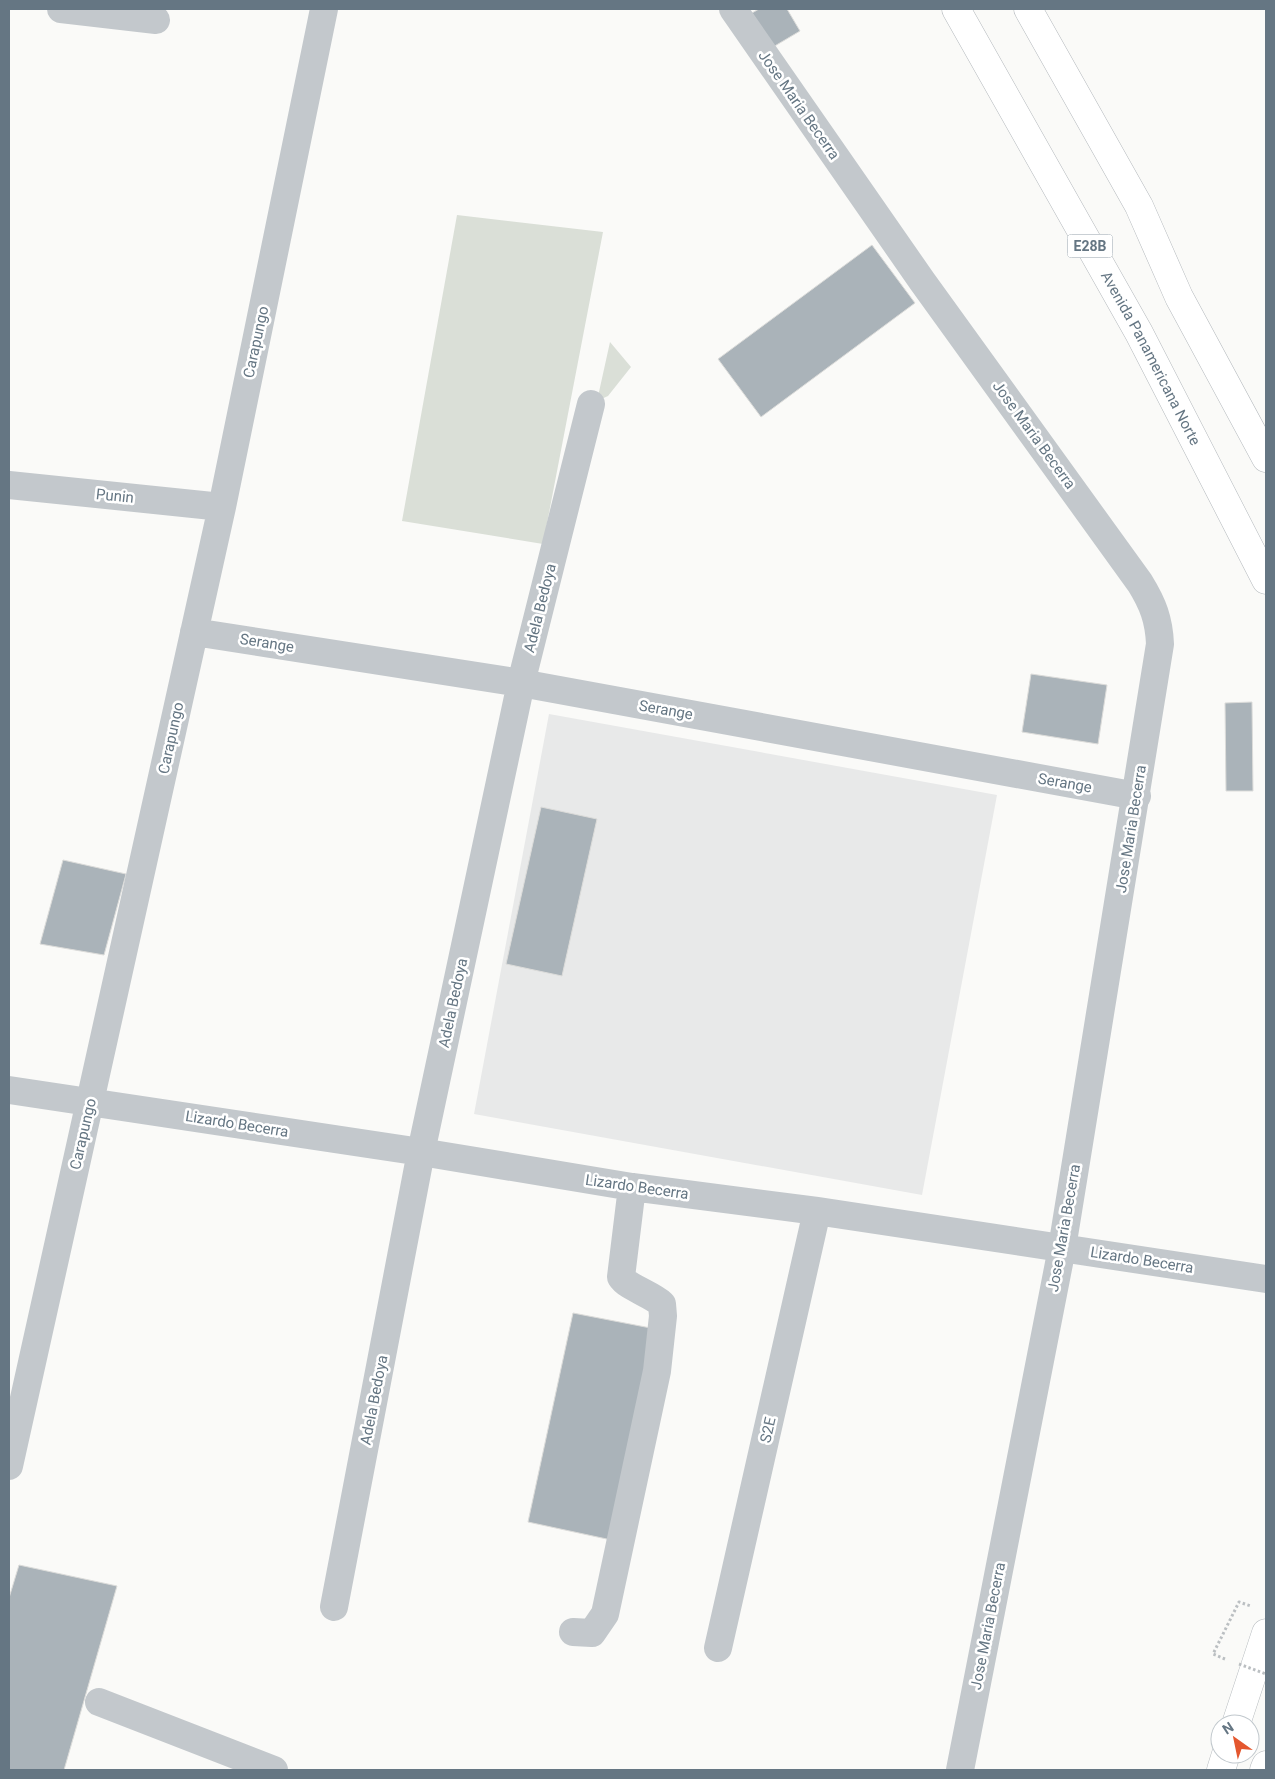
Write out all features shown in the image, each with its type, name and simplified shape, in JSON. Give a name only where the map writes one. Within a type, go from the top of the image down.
[{"type":"highway","name":"Avenida Panamericana Norte","points":[[956,9],[1139,333],[1266,580]]},
{"type":"highway","points":[[1028,9],[1139,206],[1179,297],[1266,458]]},
{"type":"highway","points":[[1239,1714],[1266,1633]]},
{"type":"highway","points":[[1264,1770],[1266,1765]]},
{"type":"street","points":[[61,9],[156,20]]},
{"type":"street","name":"Carapungo","points":[[9,1466],[222,507],[324,9]]},
{"type":"street","name":"Jose Maria Becerra","points":[[732,9],[917,273],[1152,602],[1159,623],[1160,644],[1137,796],[1062,1248],[960,1770]]},
{"type":"street","name":"Adela Bedoya","points":[[334,1607],[421,1152],[522,683],[592,404]]},
{"type":"street","name":"Punin","points":[[9,485],[222,507]]},
{"type":"street","name":"Serange","points":[[194,632],[522,683],[1137,796]]},
{"type":"street","name":"Lizardo Becerra","points":[[9,1090],[421,1152],[632,1187],[817,1211],[1266,1279]]},
{"type":"street","points":[[572,1632],[592,1633],[605,1614],[657,1371],[663,1316],[662,1304],[645,1292],[624,1282],[620,1277],[632,1187]]},
{"type":"street","name":"S2E","points":[[718,1648],[817,1211]]},
{"type":"street","points":[[99,1702],[274,1770]]},
{"type":"path","points":[[1239,1664],[1266,1674]]},
{"type":"shaded area","points":[[457,215],[603,232],[543,544],[402,521]]},
{"type":"shaded area","points":[[610,342],[631,367],[608,396],[597,401]]},
{"type":"shaded area","points":[[549,714],[997,795],[922,1195],[474,1114]]},
{"type":"building","points":[[759,9],[787,9],[800,31],[773,47],[752,13]]},
{"type":"building","points":[[872,245],[915,303],[761,417],[718,359]]},
{"type":"building","points":[[1031,674],[1107,685],[1098,744],[1022,732]]},
{"type":"building","points":[[1252,702],[1253,791],[1226,791],[1225,703]]},
{"type":"building","points":[[541,807],[597,819],[562,976],[506,964]]},
{"type":"building","points":[[63,860],[126,874],[104,955],[40,944]]},
{"type":"building","points":[[573,1313],[661,1330],[616,1541],[528,1522]]},
{"type":"building","points":[[19,1565],[117,1586],[64,1770],[9,1770],[9,1598]]}]
